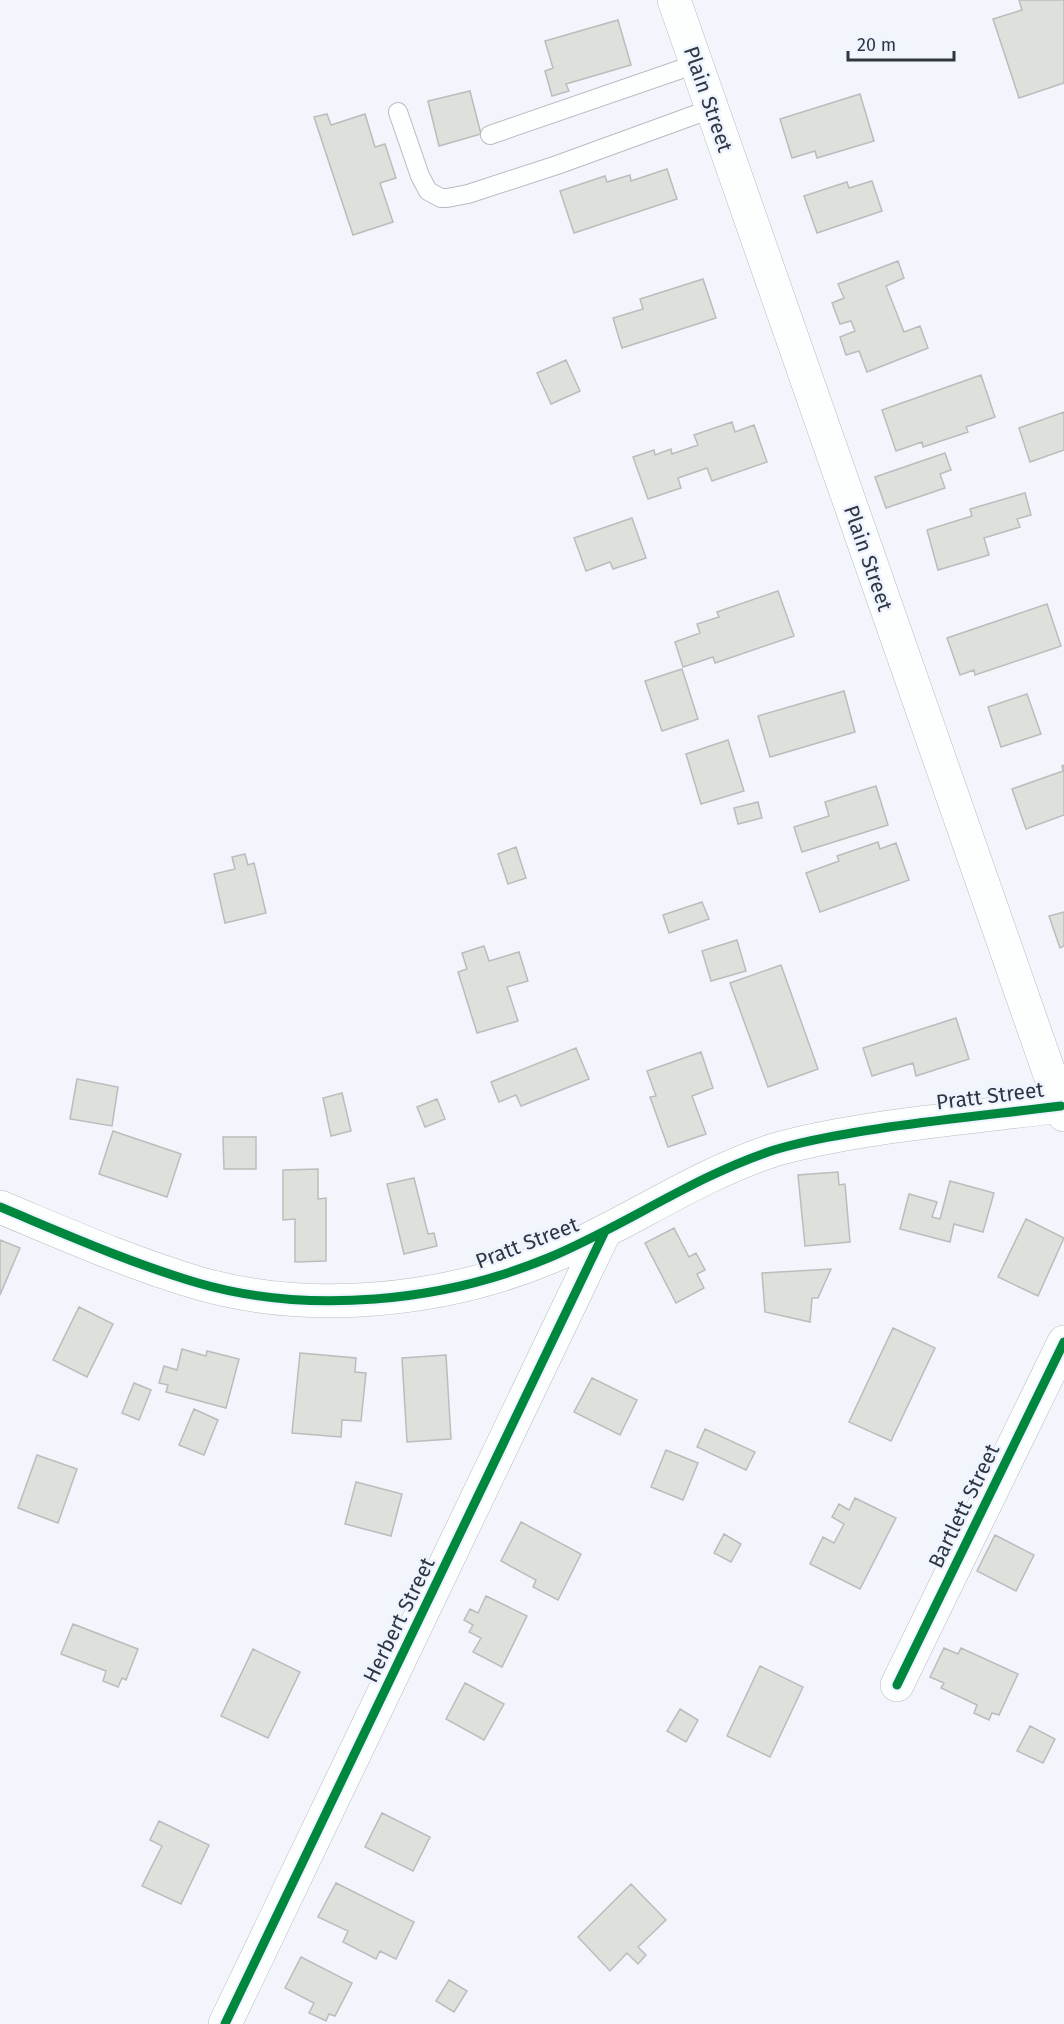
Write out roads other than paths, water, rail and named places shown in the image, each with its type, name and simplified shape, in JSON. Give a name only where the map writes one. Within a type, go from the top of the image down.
[{"type":"street","name":"Plain Street","points":[[674,0],[1062,1111]]},
{"type":"street","name":"Pratt Street","points":[[0,1207],[122,1257],[200,1284],[230,1291],[302,1299],[354,1300],[420,1294],[487,1280],[528,1265],[605,1231],[705,1178],[750,1159],[797,1144],[931,1121],[1062,1111]]},
{"type":"street","name":"Herbert Street","points":[[225,2024],[605,1231]]},
{"type":"street","name":"Bartlett Street","points":[[897,1685],[1064,1342]]},
{"type":"lane","points":[[490,135],[696,64]]},
{"type":"lane","points":[[398,112],[420,176],[428,191],[441,198],[447,198],[468,194],[557,165],[711,109]]}]
